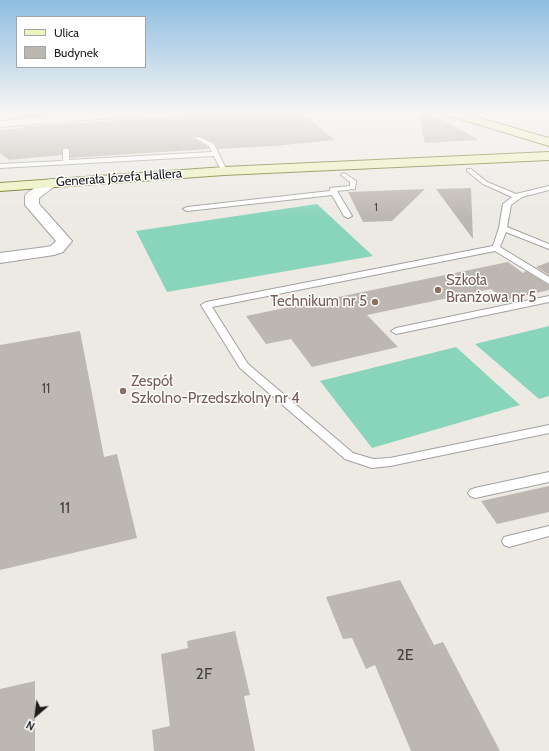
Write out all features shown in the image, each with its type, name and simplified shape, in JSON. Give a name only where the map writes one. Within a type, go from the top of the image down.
[{"type":"main road","points":[[532,156],[534,147]]},
{"type":"main road","name":"Generała Józefa Hallera","points":[[0,187],[224,171],[549,156]]},
{"type":"main road","points":[[501,158],[512,168]]},
{"type":"main road","name":"Generała Józefa Hallera","points":[[0,197],[344,175],[549,167]]},
{"type":"street","points":[[0,258],[48,252],[56,249],[64,241],[32,205],[32,196],[52,183]]},
{"type":"lane","points":[[213,147],[224,171]]},
{"type":"lane","points":[[66,150],[66,162]]},
{"type":"lane","points":[[0,166],[99,159],[216,154]]},
{"type":"lane","points":[[469,170],[485,183],[517,197]]},
{"type":"lane","points":[[344,175],[352,181],[354,188],[332,189],[348,216]]},
{"type":"lane","points":[[496,248],[504,228],[507,204],[517,197],[549,188]]},
{"type":"lane","points":[[187,210],[333,193]]},
{"type":"lane","points":[[504,228],[549,248]]},
{"type":"lane","points":[[549,281],[496,248],[206,305],[244,366],[349,456],[372,464],[390,462],[549,429]]},
{"type":"lane","points":[[396,331],[549,299]]},
{"type":"lane","points":[[475,493],[549,477]]},
{"type":"lane","points":[[509,540],[549,531]]},
{"type":"green space","points":[[317,204],[373,256],[167,292],[136,231]]},
{"type":"green space","points":[[549,326],[549,396],[539,399],[475,344]]},
{"type":"green space","points":[[456,347],[520,405],[372,448],[320,381]]},
{"type":"building","points":[[0,147],[65,147],[62,150],[62,155],[9,160],[0,153]]},
{"type":"building","points":[[65,147],[208,147],[209,149],[70,158],[70,150]]},
{"type":"building","points":[[217,147],[255,147],[218,149]]},
{"type":"building","points":[[471,188],[473,239],[436,189]]},
{"type":"building","points":[[425,189],[392,221],[363,222],[348,192]]},
{"type":"building","points":[[508,262],[523,273],[526,271],[549,285],[549,290],[505,300],[491,289],[367,315],[398,347],[312,367],[291,339],[266,344],[246,316]]},
{"type":"building","points":[[549,262],[549,275],[536,267]]},
{"type":"building","points":[[80,331],[104,457],[117,454],[137,538],[0,570],[0,345]]},
{"type":"building","points":[[549,486],[549,512],[497,524],[481,501]]},
{"type":"building","points":[[400,580],[434,645],[443,642],[500,751],[411,751],[375,665],[366,669],[352,638],[343,639],[326,597]]},
{"type":"building","points":[[235,631],[250,695],[244,696],[255,751],[154,751],[152,730],[170,726],[161,654],[188,648],[187,641]]},
{"type":"building","points":[[35,681],[35,751],[0,751],[0,689]]},
{"type":"place","name":"Szkoła Branżowa nr 5","points":[[438,290]]},
{"type":"place","name":"Technikum nr 5","points":[[375,302]]},
{"type":"place","name":"Zespół Szkolno-Przedszkolny nr 4","points":[[123,391]]}]
